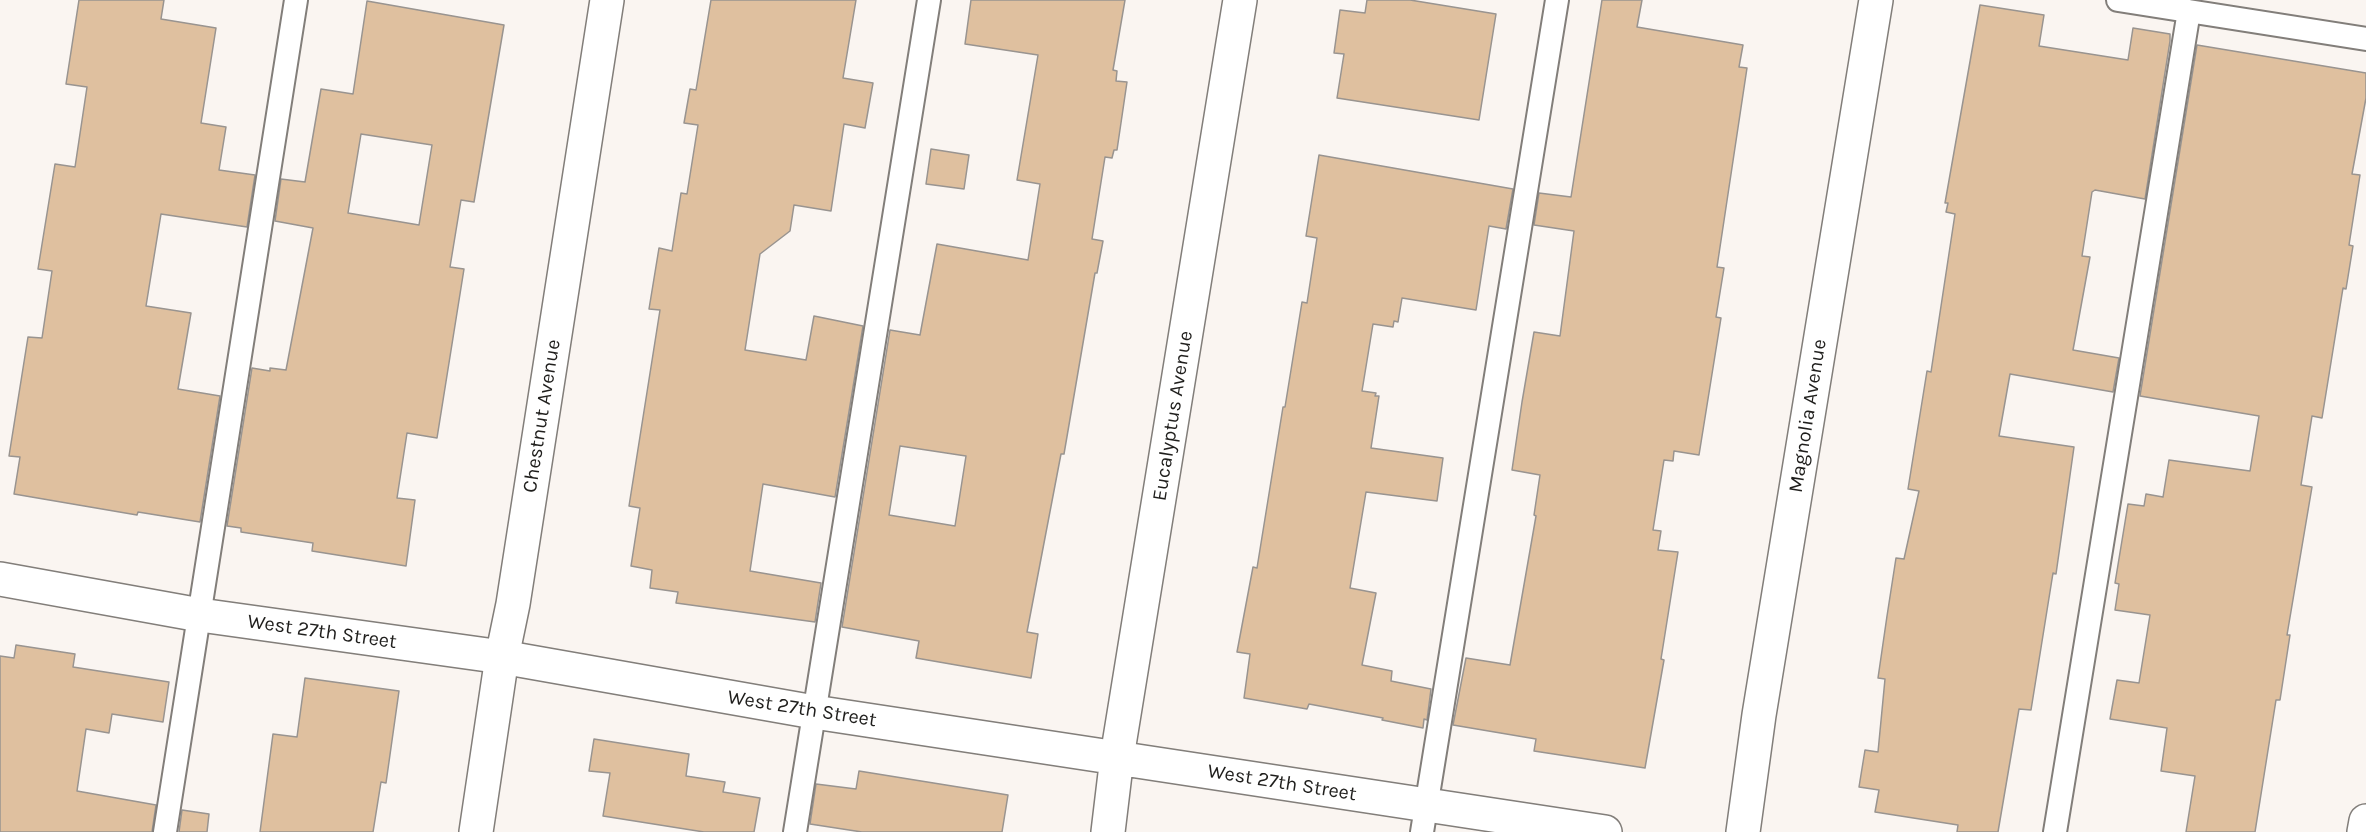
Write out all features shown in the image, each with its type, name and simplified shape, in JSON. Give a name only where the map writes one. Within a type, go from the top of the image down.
[{"type":"street","name":"Chestnut Avenue","points":[[476,832],[607,0]]},
{"type":"street","name":"Eucalyptus Avenue","points":[[1108,832],[1117,757],[1240,0]]},
{"type":"street","name":"Magnolia Avenue","points":[[1743,832],[1763,692],[1876,0]]},
{"type":"street","name":"West 27th Street","points":[[0,579],[200,615],[502,657],[814,712],[1117,757],[1424,819],[1605,832]]},
{"type":"street","points":[[2364,832],[2366,821]]},
{"type":"lane","points":[[165,832],[296,0]]},
{"type":"lane","points":[[795,832],[929,0]]},
{"type":"lane","points":[[1424,819],[1557,0]]},
{"type":"lane","points":[[2118,0],[2366,39]]},
{"type":"lane","points":[[2055,832],[2189,11]]},
{"type":"building","points":[[79,0],[164,0],[161,19],[216,28],[201,123],[226,127],[219,170],[255,175],[247,227],[161,214],[146,306],[191,313],[178,389],[220,396],[200,522],[138,512],[137,515],[14,494],[20,457],[9,456],[28,337],[42,338],[52,271],[38,269],[55,164],[75,167],[87,87],[66,84]]},
{"type":"building","points":[[711,0],[856,0],[843,78],[873,83],[865,128],[844,124],[831,211],[794,205],[790,231],[760,254],[745,350],[806,360],[814,316],[863,326],[835,497],[763,484],[750,571],[821,583],[815,622],[676,603],[678,592],[650,588],[652,570],[631,566],[640,508],[629,506],[660,310],[649,309],[659,248],[672,251],[681,193],[687,194],[698,125],[684,123],[690,89],[696,90]]},
{"type":"building","points":[[971,0],[1125,0],[1113,70],[1117,71],[1116,81],[1127,82],[1117,150],[1114,150],[1112,158],[1105,157],[1092,239],[1103,241],[1097,273],[1095,273],[1064,454],[1061,454],[1027,632],[1038,634],[1031,678],[916,658],[919,641],[842,627],[890,330],[920,335],[937,244],[1028,260],[1040,184],[1017,180],[1038,55],[965,44]],"holes":[[[900,446],[966,456],[955,526],[889,515]]]},
{"type":"building","points":[[1367,0],[1410,0],[1496,14],[1479,120],[1337,98],[1344,54],[1334,53],[1340,10],[1365,13]]},
{"type":"building","points":[[1602,0],[1642,0],[1637,27],[1743,45],[1739,67],[1747,68],[1717,267],[1724,268],[1716,317],[1721,318],[1699,455],[1674,451],[1673,461],[1664,460],[1653,530],[1661,531],[1658,550],[1678,552],[1661,659],[1664,660],[1645,768],[1534,751],[1536,739],[1453,725],[1466,658],[1510,665],[1536,516],[1534,515],[1540,475],[1512,470],[1522,402],[1534,332],[1560,336],[1574,231],[1534,225],[1539,193],[1571,197]]},
{"type":"building","points":[[367,1],[504,25],[474,202],[461,200],[450,267],[464,269],[437,438],[407,433],[397,498],[415,500],[406,566],[312,551],[313,543],[241,532],[241,528],[227,526],[252,368],[270,371],[270,368],[286,370],[313,228],[275,221],[281,179],[305,182],[321,89],[353,94]],"holes":[[[361,134],[432,145],[419,225],[348,213]]]},
{"type":"building","points":[[1980,5],[2044,15],[2039,46],[2128,60],[2133,28],[2170,34],[2170,41],[2145,199],[2095,190],[2092,192],[2082,256],[2090,257],[2073,350],[2119,358],[2113,392],[2010,374],[1999,436],[2074,447],[2056,574],[2053,573],[2031,710],[2019,709],[1998,832],[1957,832],[1958,825],[1875,812],[1879,790],[1859,787],[1865,750],[1878,752],[1885,679],[1878,678],[1896,558],[1904,559],[1919,491],[1908,489],[1927,371],[1931,372],[1955,214],[1946,212],[1948,203],[1945,203]]},
{"type":"building","points":[[2197,45],[2366,73],[2366,98],[2352,174],[2360,175],[2349,245],[2353,246],[2346,289],[2343,288],[2322,418],[2312,416],[2301,485],[2312,487],[2287,635],[2290,635],[2280,700],[2276,700],[2255,832],[2186,832],[2195,776],[2161,771],[2167,728],[2110,719],[2117,680],[2139,683],[2150,615],[2115,610],[2119,584],[2115,583],[2128,504],[2144,506],[2146,494],[2163,497],[2169,460],[2250,471],[2259,416],[2140,396]]},
{"type":"building","points":[[931,149],[969,155],[964,189],[926,184]]},
{"type":"building","points":[[1319,155],[1513,189],[1506,229],[1489,226],[1476,310],[1402,298],[1398,322],[1394,321],[1393,327],[1373,324],[1362,391],[1376,393],[1375,396],[1379,396],[1371,448],[1443,458],[1437,501],[1366,492],[1350,588],[1376,593],[1362,665],[1392,671],[1391,681],[1431,689],[1427,720],[1424,719],[1423,728],[1309,704],[1307,709],[1244,698],[1250,654],[1237,652],[1253,567],[1257,568],[1302,302],[1307,303],[1317,238],[1306,236]]},
{"type":"building","points":[[16,645],[75,654],[73,667],[169,682],[163,722],[112,714],[109,733],[86,729],[77,791],[156,805],[152,832],[0,832],[0,656],[14,658]]},
{"type":"building","points":[[305,678],[399,691],[386,783],[381,782],[373,832],[260,832],[273,734],[297,737]]},
{"type":"building","points":[[594,739],[689,754],[686,776],[725,782],[723,792],[760,798],[754,832],[704,832],[603,816],[610,773],[589,771]]},
{"type":"building","points":[[859,771],[1008,795],[1002,832],[862,832],[810,824],[816,784],[856,789]]},
{"type":"building","points":[[182,810],[209,814],[207,832],[179,832]]}]
